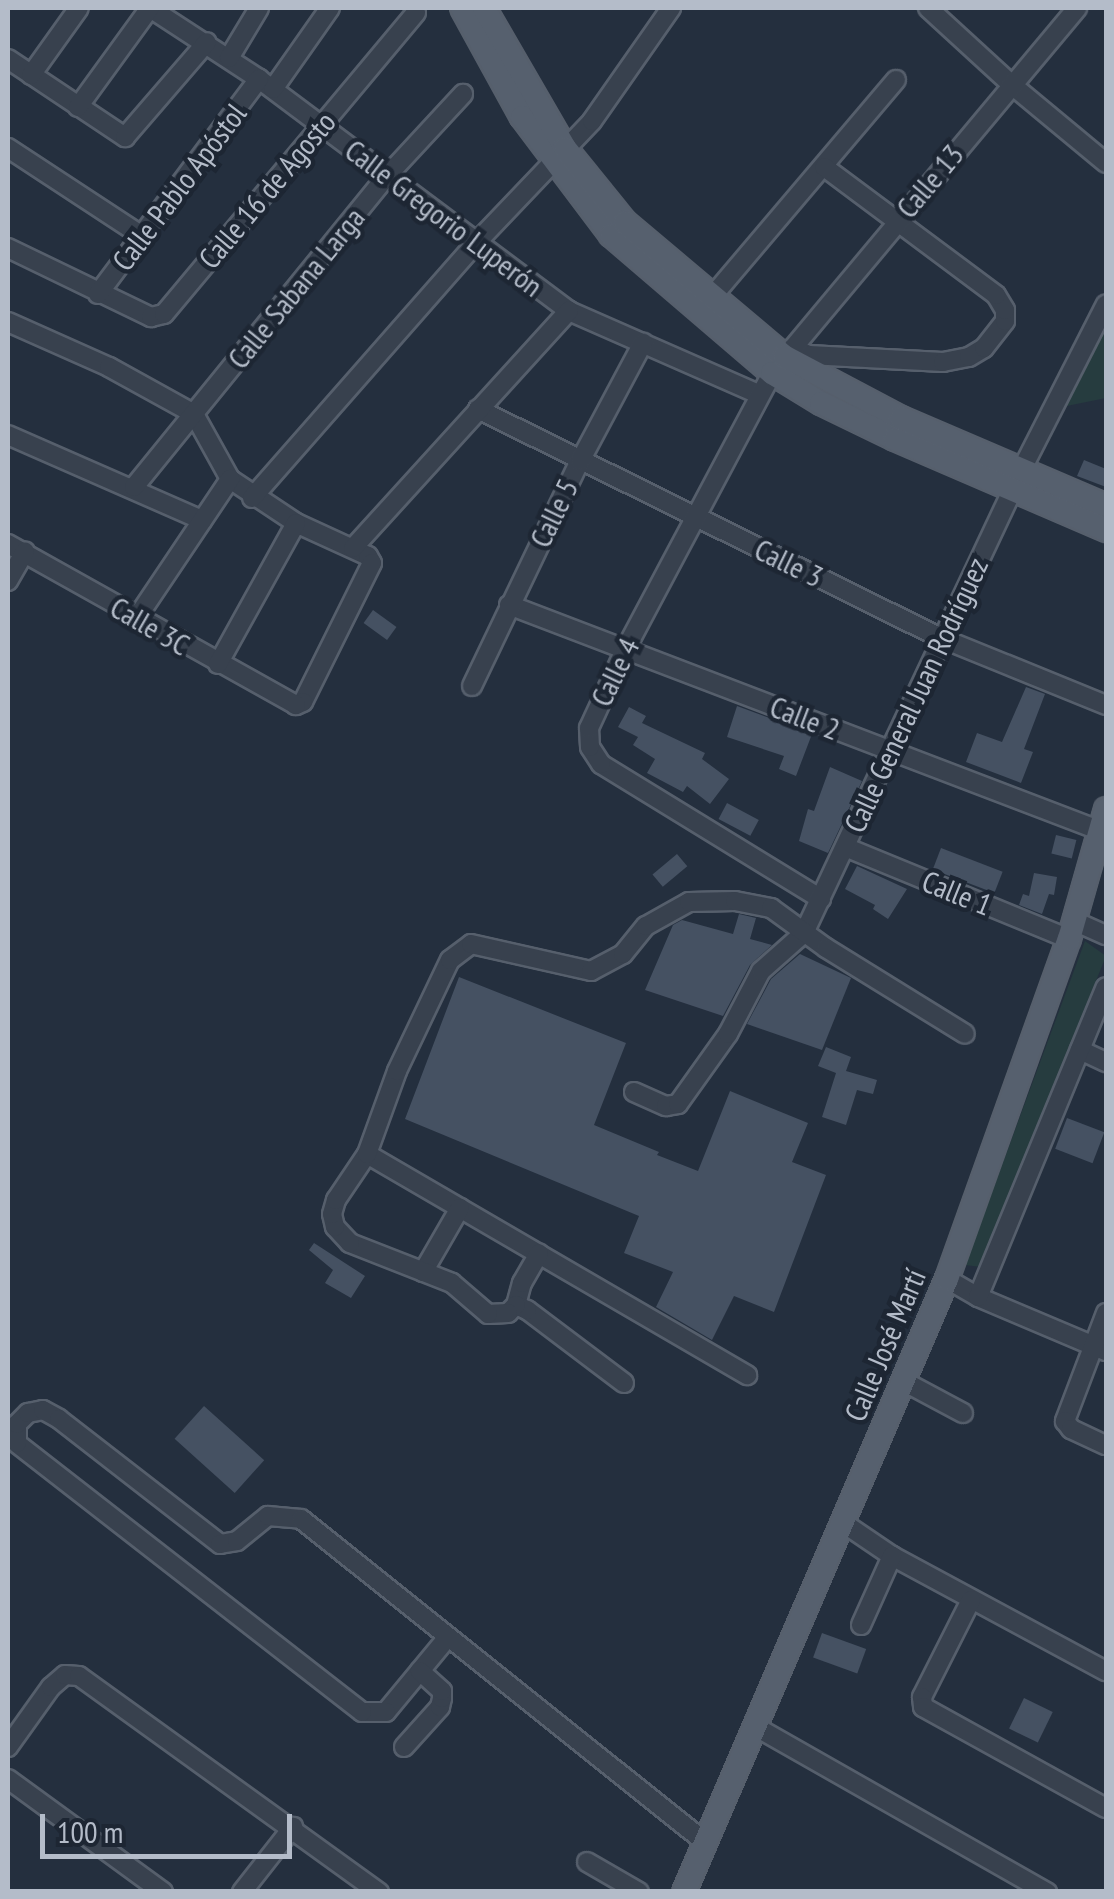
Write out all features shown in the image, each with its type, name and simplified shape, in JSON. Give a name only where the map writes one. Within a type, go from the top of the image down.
[{"type":"main road","points":[[462,8],[510,74],[611,235],[783,359],[902,418],[1106,530]]},
{"type":"main road","points":[[484,8],[510,74]]},
{"type":"main road","points":[[559,155],[625,222],[783,359]]},
{"type":"main road","points":[[1016,481],[1106,506]]},
{"type":"main road","name":"Calle José Martí","points":[[684,1892],[948,1279],[1071,930],[1104,820]]},
{"type":"street","points":[[31,75],[80,8]]},
{"type":"street","points":[[78,107],[150,8]]},
{"type":"street","name":"Calle Gregorio Luperón","points":[[150,8],[179,15],[207,42],[569,311],[758,394]]},
{"type":"street","points":[[229,58],[259,8]]},
{"type":"street","name":"Calle Pablo Apóstol","points":[[98,294],[330,8]]},
{"type":"street","points":[[252,498],[476,243],[592,122],[670,8]]},
{"type":"street","points":[[928,8],[1012,85],[1106,162]]},
{"type":"street","name":"Calle 13","points":[[783,359],[1077,8]]},
{"type":"street","name":"Calle 16 de Agosto","points":[[98,294],[152,317],[164,314],[416,13]]},
{"type":"street","points":[[8,59],[120,136],[130,136],[207,42]]},
{"type":"street","points":[[711,298],[896,80]]},
{"type":"street","name":"Calle Sabana Larga","points":[[134,487],[387,176],[463,94]]},
{"type":"street","points":[[8,148],[142,236]]},
{"type":"street","points":[[783,359],[808,356],[943,362],[969,357],[999,334],[1005,310],[996,295],[824,167]]},
{"type":"street","points":[[8,248],[98,294]]},
{"type":"street","name":"Calle General Juan Rodríguez","points":[[804,932],[1016,481],[1106,304]]},
{"type":"street","points":[[8,322],[108,367],[194,414],[230,480],[252,498],[296,523],[360,552],[478,409],[569,311]]},
{"type":"street","name":"Calle 5","points":[[472,686],[580,460],[643,343]]},
{"type":"street","name":"Calle 4","points":[[783,359],[758,394],[625,650],[589,728],[596,759],[820,900]]},
{"type":"street","name":"Calle 3","points":[[478,409],[941,638],[1106,705]]},
{"type":"street","points":[[8,435],[202,520]]},
{"type":"street","points":[[136,619],[230,480]]},
{"type":"street","points":[[218,664],[296,523]]},
{"type":"street","points":[[8,581],[16,548]]},
{"type":"street","name":"Calle 3C","points":[[16,548],[136,619],[295,705],[303,702],[371,565],[360,552]]},
{"type":"street","name":"Calle 2","points":[[509,605],[890,751],[1104,820]]},
{"type":"street","name":"Calle 1","points":[[845,847],[1071,930],[1106,935]]},
{"type":"street","points":[[539,1254],[522,1283],[516,1305],[508,1314],[488,1314],[466,1293],[350,1242],[334,1227],[336,1200],[367,1154],[428,1004],[450,960],[471,944],[591,971],[623,954],[646,926],[689,902],[735,901],[771,908],[964,1034]]},
{"type":"street","points":[[634,1092],[666,1106],[678,1104],[728,1034],[761,970],[804,932]]},
{"type":"street","points":[[978,1298],[1106,987]]},
{"type":"street","points":[[1080,1050],[1106,1062]]},
{"type":"street","points":[[367,1154],[748,1375]]},
{"type":"street","points":[[423,1272],[460,1208]]},
{"type":"street","points":[[948,1279],[978,1298],[1099,1348]]},
{"type":"street","points":[[516,1305],[624,1383]]},
{"type":"street","points":[[1106,1312],[1099,1348],[1065,1421],[1071,1429],[1106,1445]]},
{"type":"street","points":[[902,1381],[963,1413]]},
{"type":"street","points":[[448,1637],[386,1712],[362,1712],[16,1443],[17,1424],[28,1414],[42,1410],[60,1420],[220,1544],[238,1541],[268,1516],[301,1519],[706,1842]]},
{"type":"street","points":[[842,1522],[892,1556],[1106,1671]]},
{"type":"street","points":[[861,1625],[892,1556]]},
{"type":"street","points":[[971,1600],[922,1697],[923,1707],[1106,1808]]},
{"type":"street","points":[[404,1747],[440,1707],[442,1698],[442,1691],[420,1670]]},
{"type":"street","points":[[8,1746],[51,1687],[65,1675],[79,1676],[294,1827],[379,1892]]},
{"type":"street","points":[[756,1727],[1047,1892]]},
{"type":"street","points":[[8,1779],[162,1892]]},
{"type":"street","points":[[242,1892],[294,1827]]},
{"type":"street","points":[[587,1862],[639,1892]]},
{"type":"green space","points":[[1106,322],[1106,398],[1057,408]]},
{"type":"green space","points":[[1085,941],[1106,956],[981,1267],[965,1265]]},
{"type":"building","points":[[1084,460],[1106,469],[1106,487],[1077,476]]},
{"type":"building","points":[[373,610],[396,627],[387,640],[364,623]]},
{"type":"building","points":[[1026,687],[1045,694],[1024,749],[1033,752],[1021,783],[966,762],[977,733],[1002,742]]},
{"type":"building","points":[[737,706],[812,734],[796,776],[779,769],[784,756],[727,737]]},
{"type":"building","points":[[629,707],[646,716],[642,723],[705,753],[702,759],[729,779],[710,804],[687,786],[683,792],[647,773],[655,759],[633,745],[638,737],[618,727]]},
{"type":"building","points":[[830,767],[862,781],[828,853],[799,841],[808,809],[814,811]]},
{"type":"building","points":[[727,803],[759,820],[750,836],[719,819]]},
{"type":"building","points":[[1056,835],[1076,840],[1072,859],[1051,853]]},
{"type":"building","points":[[941,848],[1003,872],[994,893],[933,869]]},
{"type":"building","points":[[677,854],[687,866],[663,887],[652,875]]},
{"type":"building","points":[[857,866],[907,889],[888,919],[873,909],[875,905],[845,889]]},
{"type":"building","points":[[1034,873],[1057,877],[1054,895],[1049,894],[1042,914],[1019,905],[1023,894],[1029,896]]},
{"type":"building","points":[[739,914],[756,918],[750,939],[772,945],[750,965],[723,1016],[645,990],[673,925],[682,920],[733,934]]},
{"type":"building","points":[[800,954],[851,978],[822,1050],[747,1024],[771,979]]},
{"type":"building","points":[[459,977],[626,1043],[594,1125],[659,1152],[657,1155],[698,1171],[730,1091],[808,1123],[792,1162],[826,1175],[774,1312],[734,1296],[712,1340],[656,1307],[673,1272],[624,1253],[639,1216],[405,1119]]},
{"type":"building","points":[[826,1047],[851,1057],[846,1071],[877,1080],[873,1094],[857,1090],[846,1125],[822,1117],[836,1073],[818,1066]]},
{"type":"building","points":[[1067,1118],[1104,1132],[1093,1163],[1055,1149]]},
{"type":"building","points":[[314,1243],[365,1276],[351,1298],[325,1283],[333,1270],[309,1250]]},
{"type":"building","points":[[204,1406],[264,1460],[235,1493],[175,1439]]},
{"type":"building","points":[[822,1633],[866,1649],[857,1674],[813,1657]]},
{"type":"building","points":[[1024,1698],[1053,1712],[1038,1743],[1009,1729]]}]
